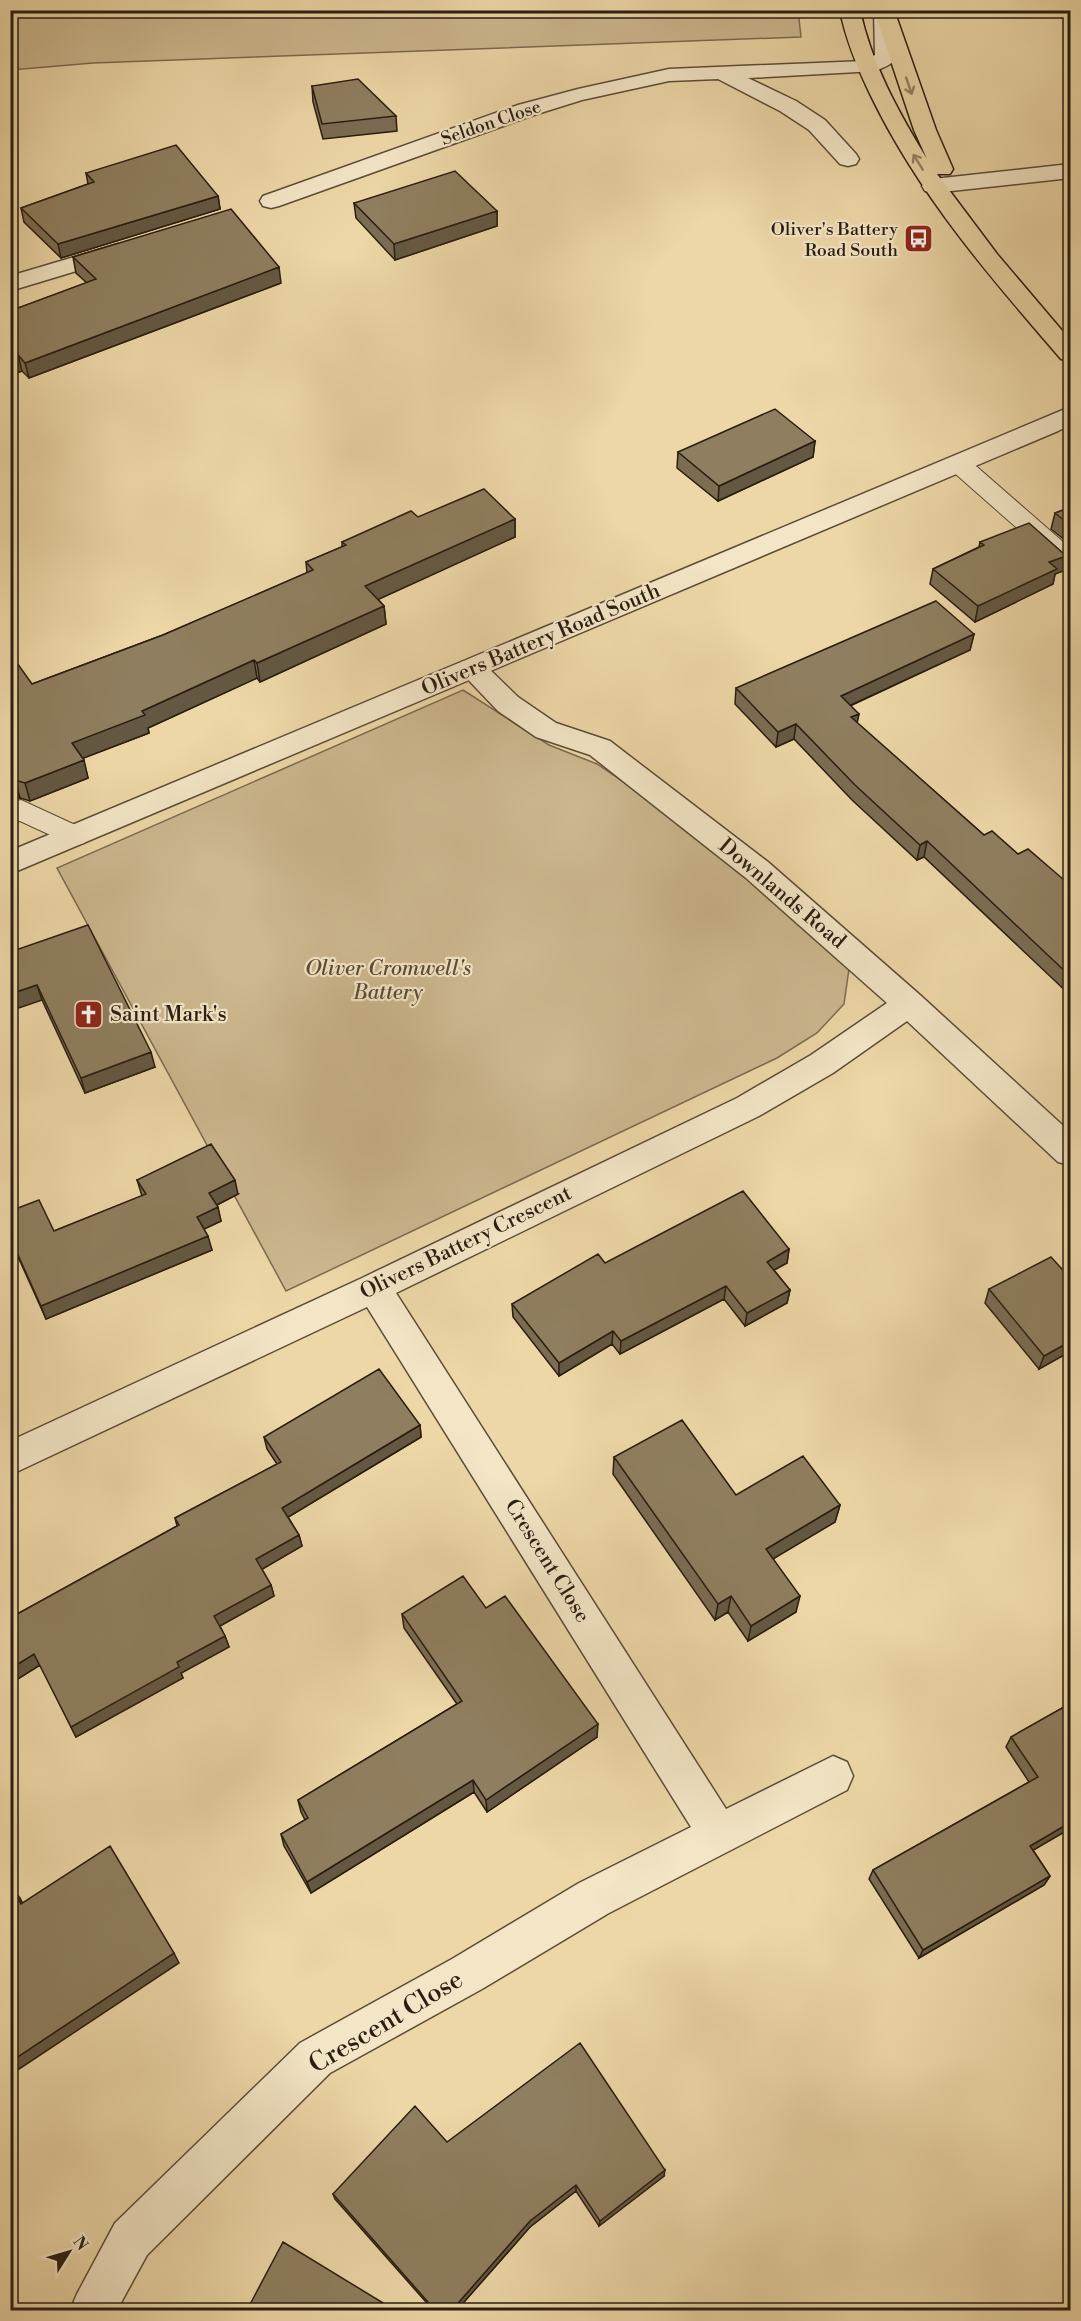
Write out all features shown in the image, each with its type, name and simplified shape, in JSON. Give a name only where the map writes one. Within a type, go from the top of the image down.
[{"type":"main road","points":[[850,10],[868,67],[891,119],[941,185],[976,244],[1007,283],[1071,354]]},
{"type":"main road","points":[[884,10],[925,130],[941,185]]},
{"type":"street","points":[[868,67],[885,58],[884,10]]},
{"type":"street","name":"Seldon Close","points":[[271,201],[558,100],[669,75],[868,67]]},
{"type":"street","name":"Seldon Close","points":[[717,72],[754,87],[817,125],[848,159]]},
{"type":"street","points":[[941,185],[1071,171]]},
{"type":"street","points":[[10,284],[141,243]]},
{"type":"street","name":"Olivers Battery Road South","points":[[10,863],[1071,415]]},
{"type":"street","name":"Downlands Road","points":[[472,669],[508,704],[546,730],[600,748],[757,870],[909,1004],[1071,1152]]},
{"type":"street","name":"Olivers Battery Crescent","points":[[10,1460],[374,1288],[747,1107],[822,1064],[909,1004]]},
{"type":"street","name":"Crescent Close","points":[[374,1288],[719,1834]]},
{"type":"street","name":"Crescent Close","points":[[93,2310],[131,2239],[315,2058],[467,1974],[594,1898],[833,1776]]},
{"type":"lane","points":[[959,464],[1071,561]]},
{"type":"lane","points":[[10,814],[21,810],[74,836]]},
{"type":"green space","points":[[11,10],[798,10],[801,37],[93,63],[11,70]]},
{"type":"green space","name":"Oliver Cromwell's Battery","points":[[463,690],[549,745],[597,764],[685,824],[799,912],[849,969],[844,1004],[817,1033],[777,1058],[286,1291],[57,868]]},
{"type":"building","points":[[358,79],[396,116],[322,124],[312,86]]},
{"type":"building","points":[[176,145],[218,196],[58,244],[21,208],[94,182],[86,173]]},
{"type":"building","points":[[455,171],[497,211],[394,244],[354,203]]},
{"type":"building","points":[[231,209],[279,267],[25,363],[18,355],[10,358],[10,311],[96,279],[73,257]]},
{"type":"building","points":[[775,409],[815,441],[719,486],[678,452]]},
{"type":"building","points":[[484,489],[515,519],[365,586],[384,606],[257,663],[254,660],[142,711],[145,715],[72,743],[84,760],[25,783],[10,781],[10,653],[32,684],[163,635],[313,570],[306,562],[346,545],[342,542],[411,511],[418,517]]},
{"type":"building","points":[[1071,507],[1071,526],[1055,513]]},
{"type":"building","points":[[1029,523],[1063,553],[1069,555],[1049,562],[1057,569],[978,606],[933,569],[984,545],[980,542]]},
{"type":"building","points":[[936,601],[974,634],[841,696],[859,714],[851,717],[984,835],[992,831],[1018,854],[1028,849],[1071,886],[1071,977],[927,841],[920,845],[855,785],[796,724],[778,732],[736,688]]},
{"type":"building","name":"Saint Mark's","points":[[88,925],[151,1052],[81,1078],[37,985],[10,994],[10,952]]},
{"type":"building","points":[[211,1144],[235,1180],[209,1193],[218,1207],[197,1217],[208,1236],[41,1306],[10,1237],[10,1211],[39,1200],[54,1231],[146,1194],[137,1180]]},
{"type":"building","points":[[743,1191],[789,1249],[767,1262],[790,1290],[747,1313],[726,1286],[621,1341],[613,1331],[559,1363],[512,1304],[598,1254],[605,1263]]},
{"type":"building","points":[[1051,1257],[1071,1279],[1071,1341],[1044,1356],[989,1289]]},
{"type":"building","points":[[379,1369],[420,1425],[282,1508],[299,1535],[256,1559],[271,1585],[214,1616],[225,1636],[177,1662],[179,1667],[71,1727],[34,1654],[10,1669],[10,1618],[179,1525],[175,1518],[281,1462],[264,1437]]},
{"type":"building","points":[[682,1420],[736,1495],[803,1456],[840,1505],[766,1549],[800,1596],[751,1626],[731,1596],[718,1604],[614,1457]]},
{"type":"building","points":[[463,1576],[486,1608],[505,1596],[598,1724],[486,1800],[473,1780],[307,1882],[281,1834],[308,1818],[298,1800],[462,1701],[402,1614]]},
{"type":"building","points":[[1071,1703],[1071,1822],[1030,1846],[1050,1876],[923,1950],[873,1870],[1038,1777],[1011,1737]]},
{"type":"building","points":[[110,1846],[174,1953],[10,2062],[10,1889],[12,1888],[21,1904]]},
{"type":"building","points":[[580,2043],[665,2170],[600,2221],[576,2185],[530,2221],[452,2310],[435,2310],[333,2194],[415,2106],[447,2142]]},
{"type":"building","points":[[283,2242],[393,2309],[393,2310],[247,2310]]},
{"type":"place","name":"Oliver's Battery Road South","points":[[919,239]]},
{"type":"place","name":"Saint Mark's","points":[[89,1015]]}]
